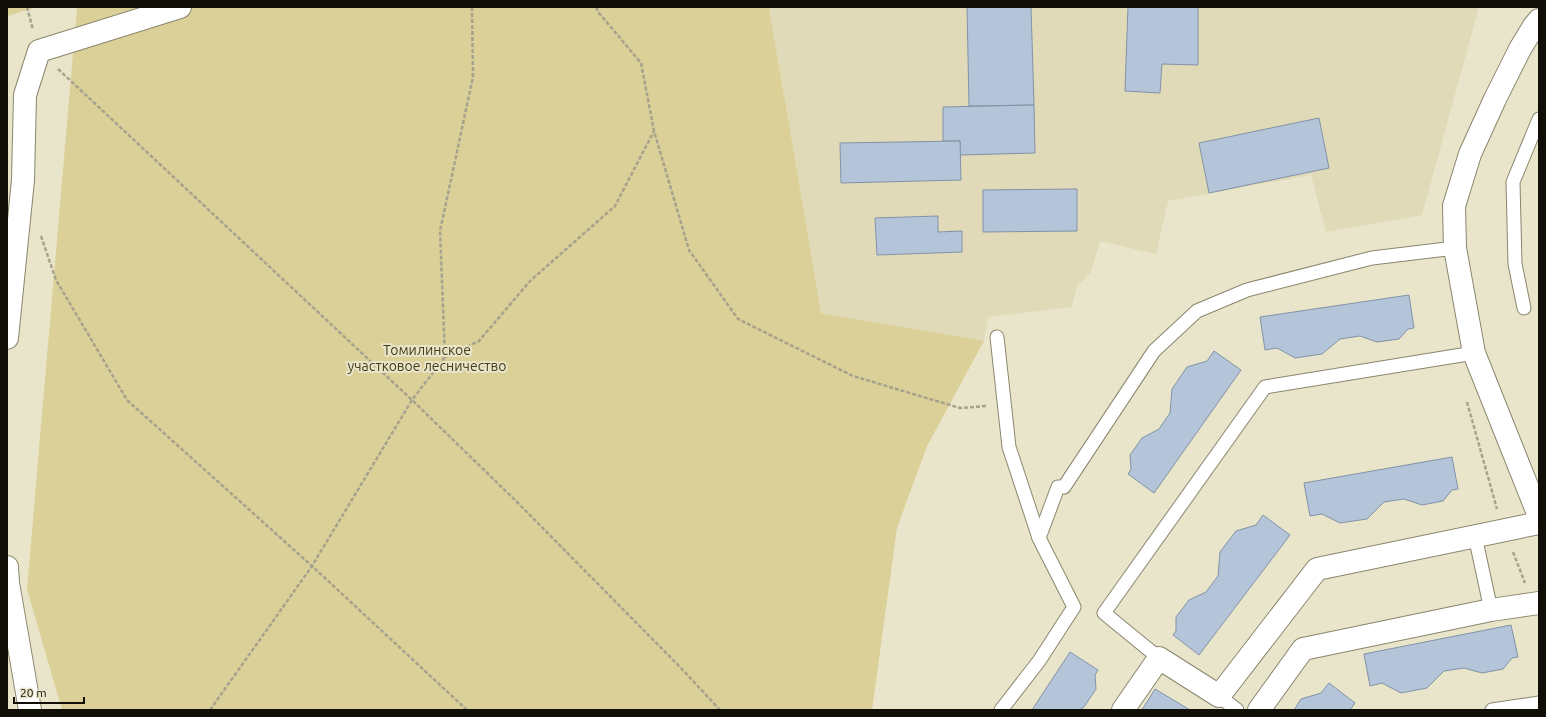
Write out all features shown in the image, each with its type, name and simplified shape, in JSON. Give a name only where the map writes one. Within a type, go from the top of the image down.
[{"type":"street","points":[[7,338],[23,180],[25,95],[39,52],[180,7]]},
{"type":"street","points":[[1539,20],[1520,49],[1495,98],[1470,154],[1454,206],[1455,248],[1474,353],[1539,516]]},
{"type":"street","points":[[1123,710],[1159,658],[1219,696],[1317,569],[1539,523]]},
{"type":"street","points":[[7,567],[8,583],[30,710]]},
{"type":"street","points":[[1259,710],[1303,649],[1490,610],[1539,603]]},
{"type":"lane","points":[[1524,308],[1514,264],[1513,182],[1539,119]]},
{"type":"lane","points":[[1039,538],[1058,487],[1064,487],[1154,351],[1197,311],[1247,290],[1372,258],[1455,248]]},
{"type":"lane","points":[[997,337],[1009,448],[1039,538],[1074,607],[1039,661],[1001,710]]},
{"type":"lane","points":[[1159,658],[1104,613],[1265,387],[1474,353]]},
{"type":"lane","points":[[1475,536],[1490,610]]},
{"type":"lane","points":[[1219,696],[1237,710]]},
{"type":"lane","points":[[1492,710],[1539,703]]},
{"type":"path","points":[[445,357],[440,231],[473,77],[472,7]]},
{"type":"path","points":[[596,7],[599,13],[641,63],[654,131],[689,250],[738,319],[853,376],[960,408],[1004,405]]},
{"type":"path","points":[[39,52],[412,400],[517,502],[680,667],[720,710]]},
{"type":"path","points":[[210,710],[312,566],[412,400],[445,357],[479,341],[530,281],[615,206],[654,131]]},
{"type":"path","points":[[39,230],[56,280],[127,400],[312,566],[466,710]]},
{"type":"path","points":[[1465,394],[1497,509]]},
{"type":"shaded area","points":[[769,7],[1479,7],[1422,215],[1326,232],[1311,175],[1168,201],[1156,254],[1100,241],[1091,272],[1077,286],[1072,307],[988,317],[984,341],[821,313]]},
{"type":"green space","points":[[7,7],[37,7],[7,16]]},
{"type":"green space","name":"Томилинское участковое лесничество","points":[[77,7],[769,7],[821,313],[984,341],[927,446],[897,528],[872,710],[62,710],[27,589]]},
{"type":"building","points":[[967,7],[1031,7],[1034,105],[969,106]]},
{"type":"building","points":[[1128,7],[1198,7],[1198,65],[1162,64],[1160,93],[1125,91]]},
{"type":"building","points":[[1034,105],[1035,153],[960,155],[960,141],[943,141],[943,107]]},
{"type":"building","points":[[1319,118],[1329,168],[1209,193],[1199,143]]},
{"type":"building","points":[[960,141],[961,180],[841,183],[840,143]]},
{"type":"building","points":[[1077,189],[1077,231],[983,232],[983,190]]},
{"type":"building","points":[[938,216],[938,232],[962,231],[962,252],[877,255],[875,218]]},
{"type":"building","points":[[1409,295],[1414,328],[1408,329],[1399,339],[1377,342],[1360,336],[1340,339],[1322,354],[1295,358],[1277,348],[1265,350],[1260,317]]},
{"type":"building","points":[[1214,351],[1241,370],[1154,493],[1128,474],[1131,469],[1130,455],[1142,438],[1159,429],[1170,413],[1172,389],[1187,367],[1207,361]]},
{"type":"building","points":[[1452,457],[1458,489],[1452,490],[1443,501],[1422,505],[1404,499],[1384,502],[1367,519],[1340,523],[1322,514],[1310,516],[1304,483]]},
{"type":"building","points":[[1263,515],[1290,535],[1199,655],[1173,635],[1176,631],[1176,617],[1189,600],[1206,592],[1218,576],[1220,552],[1236,531],[1256,525]]},
{"type":"building","points":[[1511,625],[1518,657],[1512,658],[1503,669],[1482,673],[1464,668],[1444,671],[1427,688],[1401,693],[1382,683],[1370,686],[1364,654]]},
{"type":"building","points":[[1070,652],[1098,670],[1095,675],[1096,689],[1084,707],[1079,710],[1032,710]]},
{"type":"building","points":[[1329,683],[1355,703],[1350,710],[1294,710],[1301,699],[1321,693]]},
{"type":"building","points":[[1155,689],[1190,710],[1142,710]]}]
